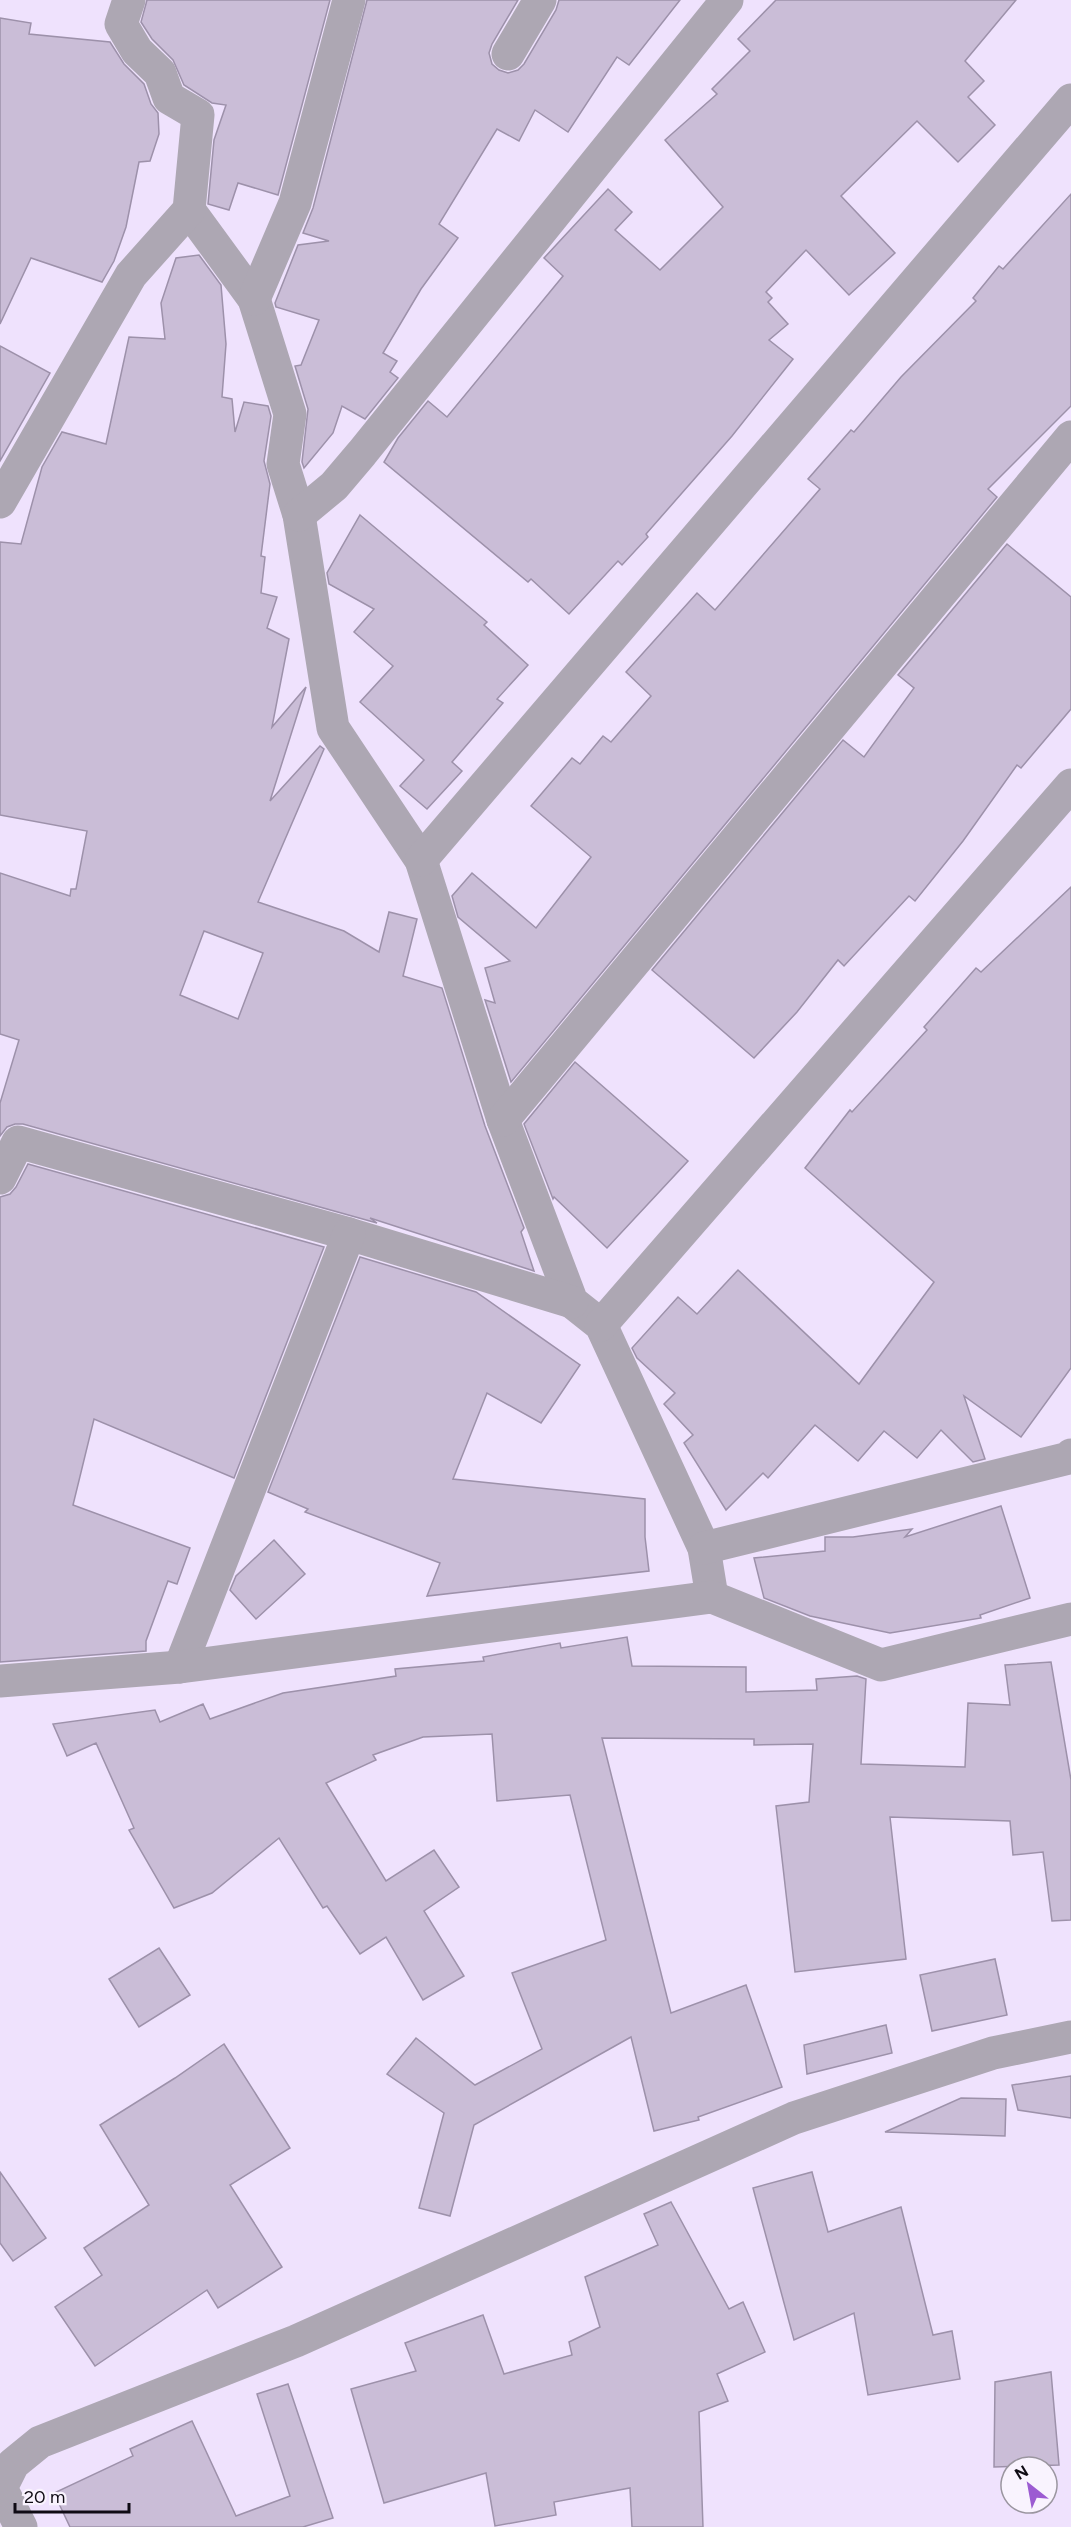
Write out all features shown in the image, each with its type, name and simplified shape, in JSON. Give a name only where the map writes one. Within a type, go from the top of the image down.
[{"type":"street","points":[[0,502],[131,275],[189,210],[198,115],[169,99],[160,73],[137,51],[121,24],[129,0]]},
{"type":"street","points":[[254,299],[295,203],[349,0]]},
{"type":"street","points":[[508,54],[540,0]]},
{"type":"street","points":[[299,515],[334,486],[362,453],[727,0]]},
{"type":"street","points":[[421,860],[1071,100]]},
{"type":"street","points":[[189,210],[254,299],[290,414],[283,464],[299,515],[333,728],[421,860],[503,1120],[572,1302]]},
{"type":"street","points":[[503,1120],[1071,437]]},
{"type":"street","points":[[601,1325],[1071,785]]},
{"type":"street","points":[[0,1178],[18,1142],[349,1234],[572,1302],[601,1325],[704,1548],[712,1597]]},
{"type":"street","points":[[180,1667],[349,1234]]},
{"type":"street","points":[[704,1548],[1069,1458],[1071,1455]]},
{"type":"street","points":[[0,1681],[180,1667],[712,1597],[881,1665],[1071,1619]]},
{"type":"street","points":[[21,2527],[1,2488],[13,2464],[40,2442],[296,2341],[794,2118],[993,2053],[1071,2037]]},
{"type":"building","points":[[147,0],[330,0],[278,195],[238,183],[229,210],[208,204],[214,140],[226,105],[212,103],[184,85],[173,60],[152,39],[141,22]]},
{"type":"building","points":[[367,0],[518,0],[489,53],[492,64],[508,73],[518,70],[524,64],[556,10],[559,0],[680,0],[629,65],[617,57],[568,132],[535,110],[519,141],[497,129],[439,224],[458,238],[421,289],[383,353],[397,361],[390,372],[398,378],[365,419],[342,406],[333,433],[304,468],[302,462],[308,409],[295,366],[301,365],[319,320],[276,307],[275,303],[298,245],[329,241],[303,233],[313,208]]},
{"type":"building","points":[[776,0],[1016,0],[965,61],[984,81],[968,97],[995,125],[958,162],[917,121],[841,196],[895,253],[849,295],[806,250],[766,292],[772,298],[768,302],[788,324],[769,340],[793,359],[732,436],[646,534],[648,537],[622,565],[618,561],[569,614],[531,579],[528,582],[384,462],[398,438],[428,401],[447,417],[563,276],[544,258],[608,189],[632,212],[615,230],[660,270],[723,207],[665,140],[717,94],[712,89],[750,51],[738,39]]},
{"type":"building","points":[[0,18],[31,23],[29,34],[110,42],[124,64],[144,84],[151,104],[158,113],[159,134],[150,161],[139,162],[126,227],[114,261],[102,282],[31,258],[0,324]]},
{"type":"building","points":[[1071,194],[1071,406],[988,489],[997,497],[511,1082],[485,1000],[495,1003],[485,968],[510,961],[458,917],[452,896],[472,873],[536,928],[591,857],[531,806],[572,758],[580,764],[603,736],[611,742],[651,696],[626,672],[697,593],[715,610],[820,489],[808,479],[851,430],[854,432],[901,377],[976,301],[973,298],[999,266],[1003,269]]},
{"type":"building","points":[[199,255],[221,285],[226,344],[222,397],[232,399],[235,432],[244,402],[268,406],[271,416],[264,461],[270,484],[261,556],[265,557],[261,593],[277,597],[267,628],[289,639],[272,727],[306,687],[270,801],[320,746],[324,749],[258,902],[344,931],[379,952],[389,912],[417,919],[403,976],[442,988],[485,1126],[524,1228],[521,1232],[534,1271],[370,1218],[377,1223],[23,1124],[7,1127],[0,1136],[0,1103],[19,1040],[0,1034],[0,873],[70,896],[71,889],[76,889],[87,831],[0,815],[0,542],[21,544],[42,467],[62,432],[106,444],[129,337],[165,339],[161,303],[176,258]],"holes":[[[204,931],[263,953],[238,1019],[180,995]]]},
{"type":"building","points":[[0,346],[50,373],[0,461]]},
{"type":"building","points":[[360,515],[487,622],[484,625],[528,665],[497,699],[503,703],[452,762],[462,771],[427,809],[400,786],[424,760],[360,702],[393,666],[354,632],[374,609],[329,584],[327,573]]},
{"type":"building","points":[[1007,544],[1071,597],[1071,709],[1021,768],[1017,765],[963,841],[915,901],[909,896],[844,966],[838,960],[797,1012],[754,1058],[652,970],[843,740],[864,757],[914,688],[898,675]]},
{"type":"building","points":[[1071,887],[1071,1368],[1021,1437],[964,1396],[985,1459],[973,1462],[941,1430],[917,1458],[884,1431],[858,1461],[815,1425],[768,1478],[763,1473],[726,1510],[684,1443],[693,1435],[664,1404],[675,1393],[637,1358],[632,1348],[678,1297],[697,1314],[738,1270],[859,1384],[934,1282],[805,1168],[850,1110],[852,1112],[927,1030],[924,1027],[976,968],[981,972]]},
{"type":"building","points":[[575,1062],[688,1161],[607,1248],[554,1197],[553,1199],[524,1124]]},
{"type":"building","points":[[28,1164],[324,1247],[234,1478],[94,1419],[73,1505],[190,1548],[177,1584],[168,1581],[146,1641],[146,1651],[0,1662],[0,1197],[10,1194],[16,1187]]},
{"type":"building","points":[[360,1257],[476,1292],[580,1365],[541,1423],[487,1393],[453,1479],[645,1499],[645,1537],[649,1571],[427,1596],[440,1563],[305,1512],[308,1509],[268,1492]]},
{"type":"building","points":[[1001,1506],[1030,1598],[980,1615],[981,1618],[890,1633],[810,1616],[764,1598],[754,1558],[825,1551],[825,1537],[853,1537],[912,1529],[905,1537]]},
{"type":"building","points":[[274,1540],[305,1574],[256,1619],[230,1590],[236,1576]]},
{"type":"building","points":[[627,1637],[632,1666],[746,1667],[746,1692],[817,1690],[816,1679],[857,1676],[866,1679],[861,1764],[965,1767],[968,1703],[1010,1705],[1005,1665],[1051,1662],[1071,1780],[1071,1920],[1052,1921],[1043,1852],[1013,1855],[1010,1821],[890,1817],[906,1959],[795,1972],[776,1806],[809,1802],[813,1744],[754,1745],[754,1739],[602,1738],[671,2013],[746,1985],[782,2087],[698,2117],[699,2120],[654,2131],[631,2037],[474,2125],[450,2216],[419,2208],[444,2113],[387,2074],[416,2038],[475,2085],[542,2049],[512,1973],[606,1940],[570,1795],[497,1801],[492,1734],[423,1737],[373,1755],[376,1760],[326,1783],[386,1881],[434,1850],[459,1887],[424,1911],[464,1976],[423,2000],[386,1937],[360,1954],[327,1906],[323,1908],[279,1838],[212,1893],[174,1908],[129,1830],[134,1828],[96,1743],[67,1756],[53,1724],[155,1710],[160,1722],[203,1704],[210,1719],[283,1693],[396,1676],[395,1669],[484,1661],[483,1657],[560,1643],[561,1648]]},
{"type":"building","points":[[159,1948],[190,1995],[139,2027],[109,1979]]},
{"type":"building","points":[[995,1959],[1007,2015],[932,2031],[920,1975]]},
{"type":"building","points":[[886,2025],[892,2053],[807,2074],[804,2045]]},
{"type":"building","points":[[224,2044],[290,2148],[230,2185],[282,2267],[218,2308],[207,2290],[95,2366],[55,2307],[102,2275],[84,2248],[149,2205],[100,2125]]},
{"type":"building","points":[[1071,2076],[1071,2118],[1018,2110],[1012,2085]]},
{"type":"building","points":[[961,2098],[1006,2099],[1005,2136],[885,2132]]},
{"type":"building","points":[[0,2172],[46,2238],[13,2261],[0,2243]]},
{"type":"building","points":[[812,2172],[828,2232],[901,2207],[933,2335],[952,2331],[960,2379],[868,2395],[854,2313],[794,2340],[753,2188]]},
{"type":"building","points":[[671,2202],[729,2309],[743,2302],[765,2352],[717,2374],[728,2401],[699,2412],[703,2527],[632,2527],[630,2488],[554,2502],[556,2515],[495,2526],[486,2473],[384,2503],[351,2389],[416,2371],[405,2343],[483,2315],[504,2374],[572,2355],[569,2342],[600,2327],[585,2277],[658,2245],[644,2214]]},
{"type":"building","points":[[1051,2372],[1058,2455],[999,2455],[999,2467],[994,2467],[995,2382]]},
{"type":"building","points":[[288,2384],[333,2518],[303,2527],[70,2527],[54,2493],[133,2456],[130,2449],[192,2421],[236,2516],[290,2496],[257,2394]]}]
